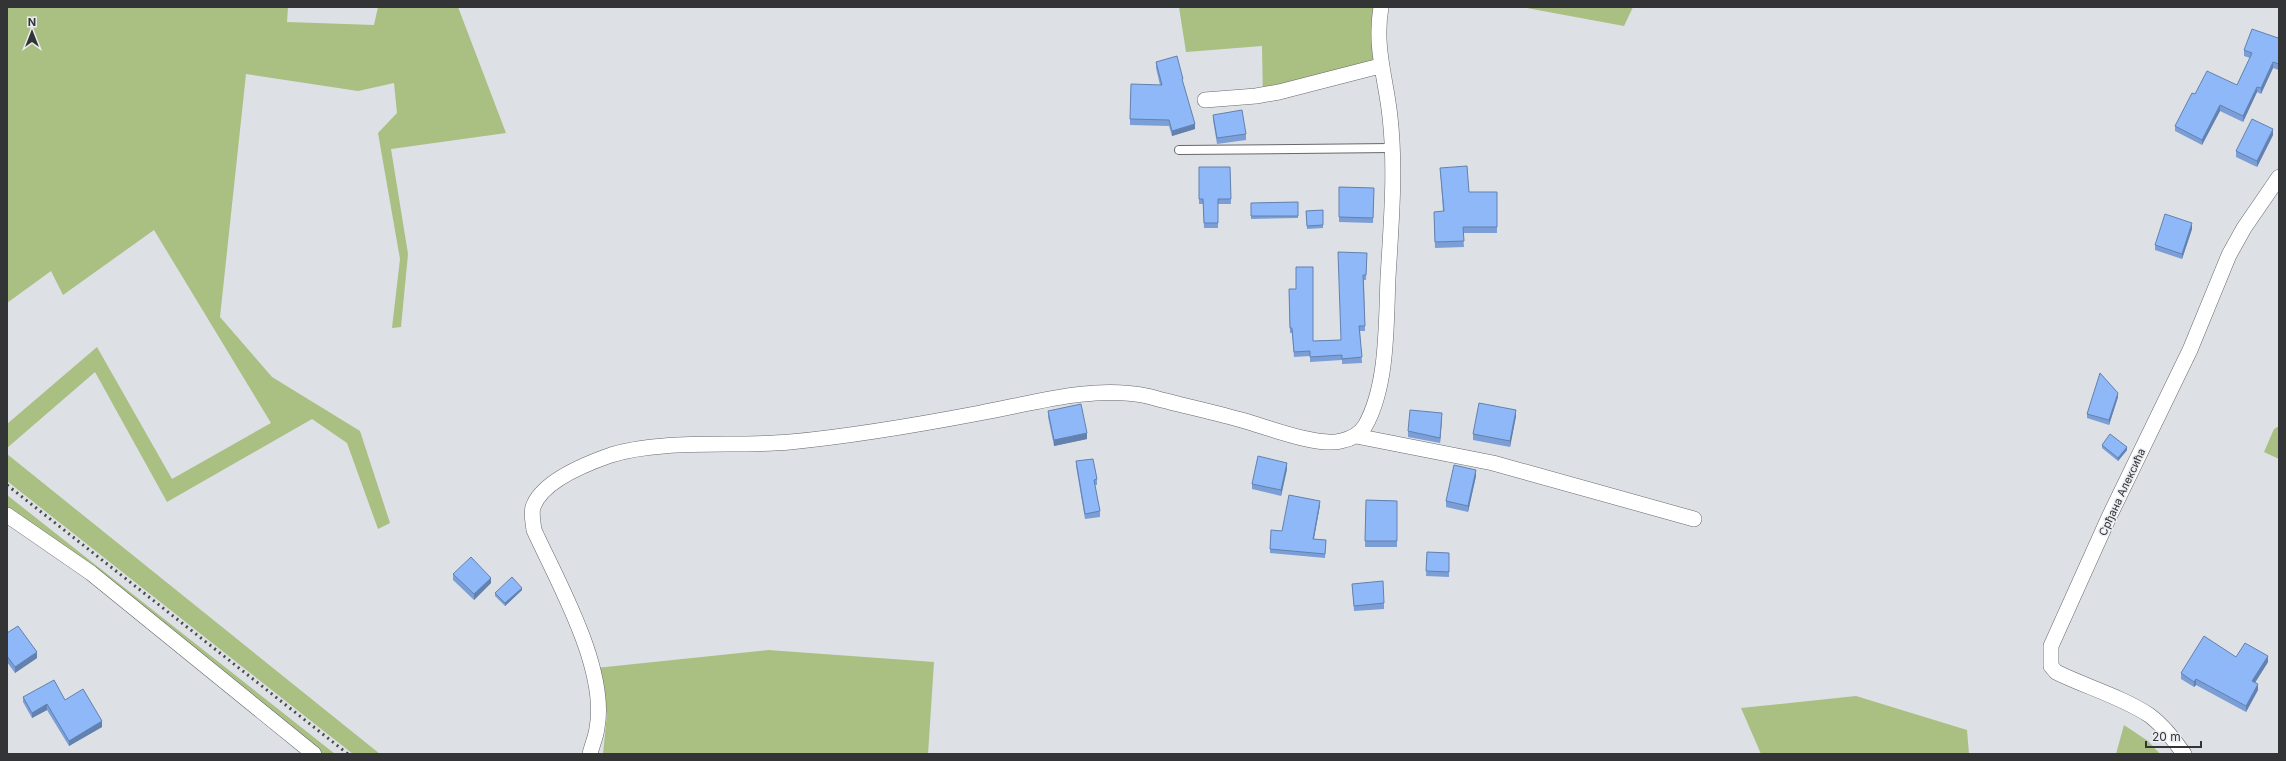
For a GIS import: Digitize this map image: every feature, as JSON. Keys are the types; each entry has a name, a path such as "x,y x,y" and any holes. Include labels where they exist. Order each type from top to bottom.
{"street":[{"path":"590,754 598,727 598,707 595,679 584,639 534,530 532,519 536,499 545,489 586,465 612,455 638,449 789,442 914,425 1078,394 1105,391 1126,392 1147,396 1307,438 1339,442 1356,436 1364,427 1370,414 1381,374 1390,256 1392,148 1390,118 1380,66 1378,22 1381,7"},
{"path":"1205,100 1268,94 1380,66"},
{"name":"Срђана Алексића","path":"2184,754 2169,733 2149,715 2103,691 2056,672 2051,666 2051,646 2109,517 2190,350 2229,255 2244,228 2279,177"},
{"path":"1356,436 1493,462 1694,519"},
{"path":"7,515 91,573 314,754"}],"lane":[{"path":"1179,150 1392,148"}],"green space":[{"path":"7,7 288,7 287,22 374,25 378,7 458,7 506,133 391,149 408,254 401,327 392,328 400,259 378,133 397,113 394,83 358,91 246,74 220,317 272,377 360,431 390,523 378,529 347,443 312,419 167,502 95,372 7,448 7,424 97,347 172,479 271,423 154,230 63,295 51,271 7,303"},
{"path":"1179,7 1388,7 1385,15 1384,68 1263,101 1262,46 1186,52"},
{"path":"1521,7 1633,7 1624,26"},
{"path":"2279,426 2279,459 2264,452 2274,429"},
{"path":"7,454 380,754 353,754 7,481"},
{"path":"7,495 335,754 321,754 67,554 7,512"},
{"path":"768,650 934,662 928,754 603,754 607,714 596,668"},
{"path":"1856,696 1967,730 1969,754 1761,754 1741,708"},
{"path":"2124,725 2148,741 2160,754 2116,754"}],"building":[{"path":"2252,29 2278,38 2279,35 2279,64 2273,62 2261,88 2257,87 2243,116 2220,105 2202,140 2175,126 2192,93 2195,94 2207,71 2237,85 2252,53 2244,50"},
{"path":"1177,56 1195,124 1172,131 1169,120 1130,119 1131,84 1162,85 1156,62"},
{"path":"1242,110 1246,134 1217,138 1213,115"},
{"path":"2252,119 2273,129 2257,161 2236,151"},
{"path":"1467,166 1469,192 1497,192 1497,227 1463,227 1464,241 1435,242 1434,212 1444,211 1440,168"},
{"path":"1199,167 1230,167 1231,199 1218,199 1218,223 1204,223 1203,199 1199,199"},
{"path":"1339,187 1374,188 1373,218 1339,217"},
{"path":"1298,202 1298,216 1251,216 1251,203"},
{"path":"1323,210 1323,225 1307,226 1306,211"},
{"path":"2165,214 2192,223 2182,254 2155,245"},
{"path":"1338,252 1367,253 1366,275 1363,275 1365,326 1359,326 1362,357 1342,359 1342,355 1310,357 1310,351 1294,352 1292,328 1290,328 1289,289 1296,289 1296,267 1313,267 1313,341 1341,340"},
{"path":"2100,373 2118,393 2109,420 2087,414"},
{"path":"1479,403 1516,410 1510,441 1473,434"},
{"path":"1081,404 1087,433 1054,440 1048,411"},
{"path":"1410,410 1442,413 1440,438 1408,431"},
{"path":"2110,434 2127,447 2118,458 2102,445"},
{"path":"1258,456 1287,463 1281,490 1252,484"},
{"path":"1093,459 1097,479 1094,480 1100,511 1085,514 1076,461"},
{"path":"1454,465 1476,470 1468,506 1446,501"},
{"path":"1289,495 1320,501 1313,539 1326,540 1325,554 1270,549 1271,530 1282,531"},
{"path":"1366,500 1397,501 1397,541 1365,541"},
{"path":"1427,552 1449,553 1449,572 1426,571"},
{"path":"471,557 491,578 474,594 453,574"},
{"path":"512,577 522,588 505,603 495,593"},
{"path":"1383,581 1384,603 1354,606 1352,584"},
{"path":"18,626 37,652 15,667 7,656 7,633"},
{"path":"2204,636 2236,657 2245,643 2268,656 2252,681 2258,684 2246,706 2196,679 2194,682 2181,673"},
{"path":"54,680 65,700 83,689 102,721 69,741 47,704 32,713 23,697"}],"railway":[{"path":"7,485 348,754"}]}
